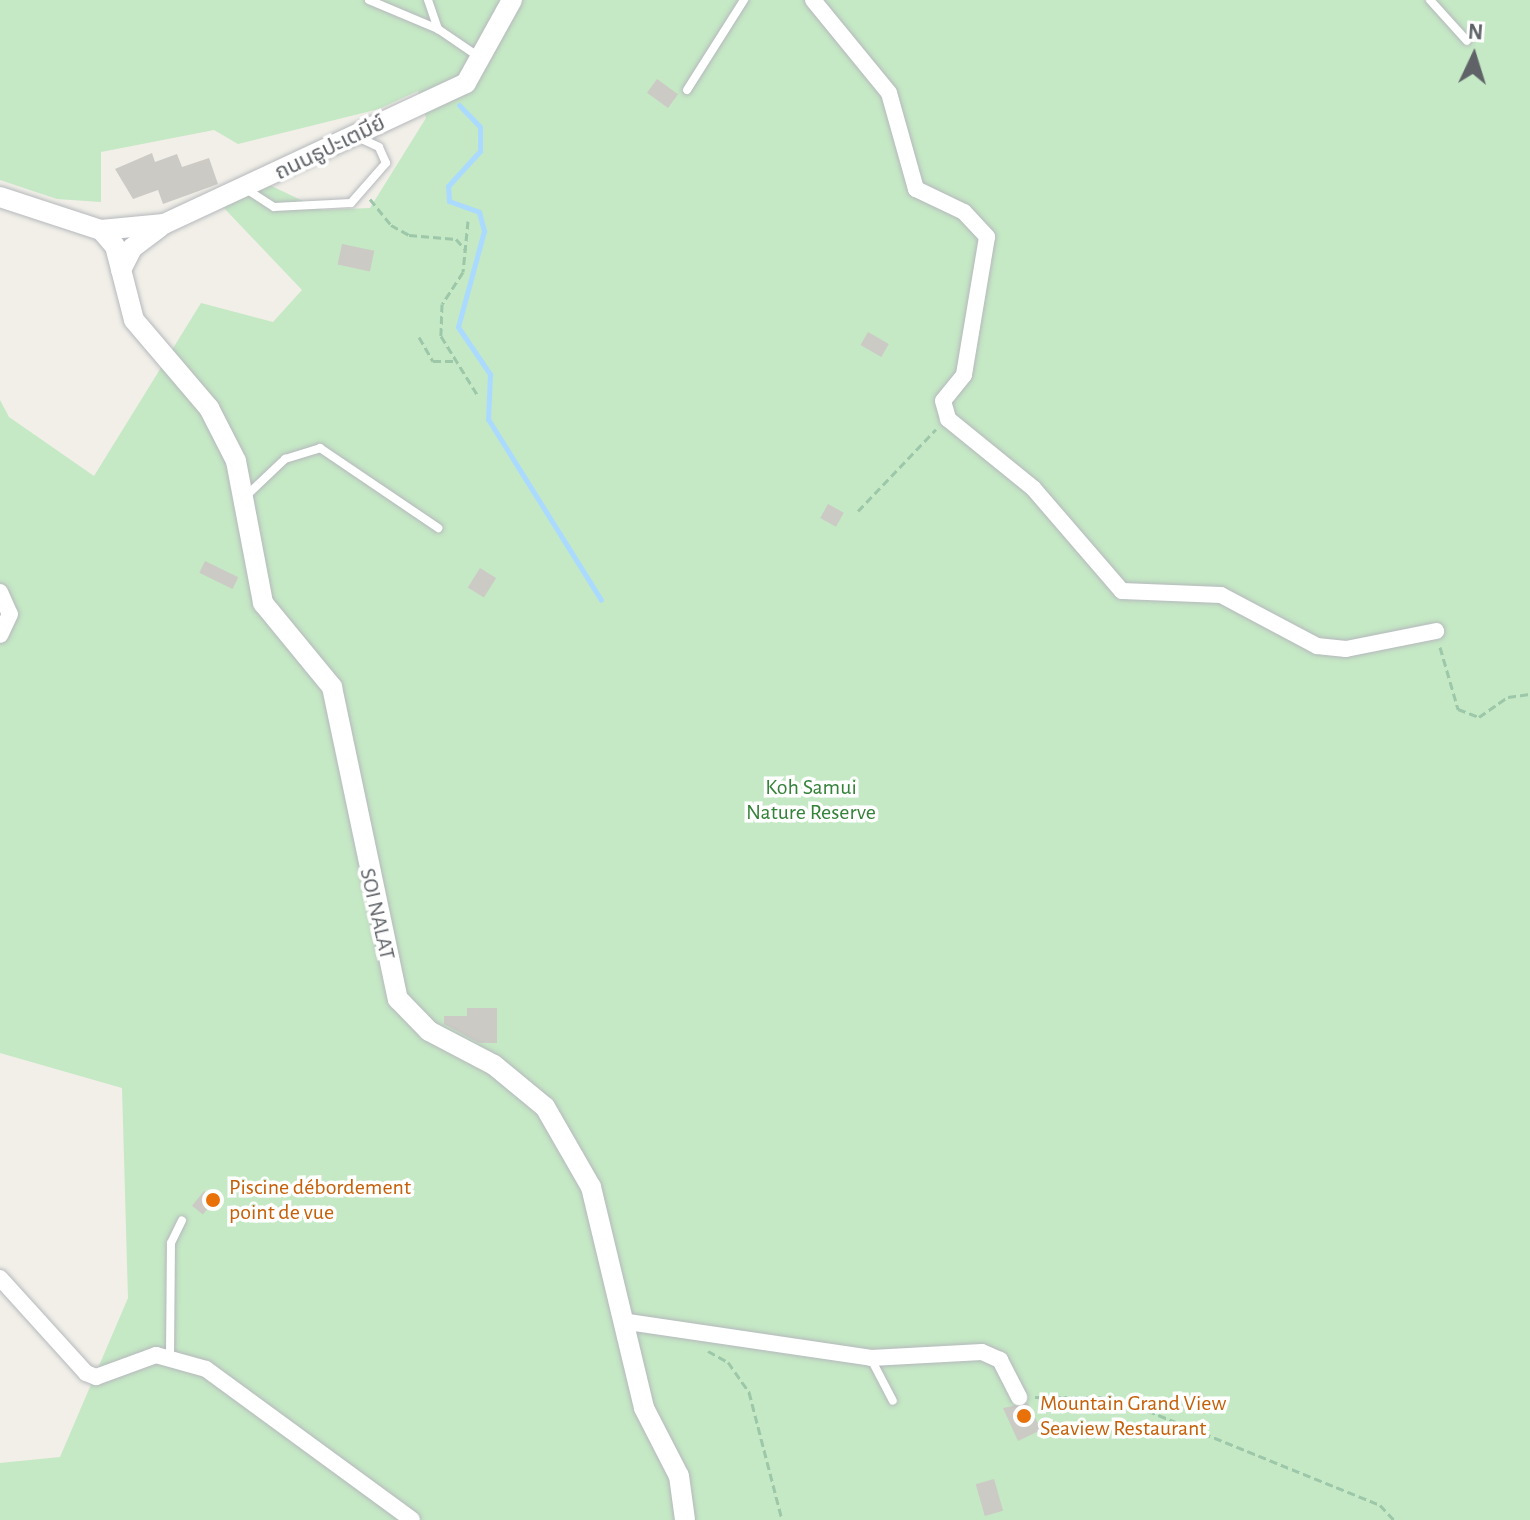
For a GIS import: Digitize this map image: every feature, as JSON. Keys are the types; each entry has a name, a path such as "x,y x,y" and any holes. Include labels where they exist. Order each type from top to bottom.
{"street":[{"name":"ถนนธูปะเตมีย์","path":"0,197 101,230 164,224 449,94 482,60 512,0"},
{"path":"813,0 889,93 916,189 964,212 987,237 964,375 943,401 948,419 1033,488 1122,591 1221,595 1317,646 1346,649 1436,631"},
{"path":"121,270 132,248 164,224"},
{"path":"101,230 121,270"},
{"name":"SOI NALAT","path":"121,270 134,320 209,408 236,461 263,603 332,687 398,999 429,1031 494,1065 545,1107 591,1187 628,1322 644,1408 679,1476 685,1520"},
{"path":"0,592 10,614 0,635"},
{"path":"0,1278 86,1373 96,1377 140,1357 170,1355 262,1404 412,1520"},
{"path":"628,1322 871,1358 982,1352 1000,1360 1019,1397"}],"lane":[{"path":"369,0 438,29 482,60"},
{"path":"428,0 438,29"},
{"path":"687,90 744,0"},
{"path":"1430,0 1467,41"},
{"path":"245,189 274,207 303,211 351,203 366,193 386,163 379,147 356,137"},
{"path":"242,499 285,459 320,448 438,528"},
{"path":"170,1355 171,1243 182,1220"},
{"path":"871,1358 893,1401"}],"path":[{"path":"366,193 391,225 409,235 456,239 466,250"},
{"path":"468,221 463,272 442,304 441,336 478,396"},
{"path":"419,337 433,361 456,361"},
{"path":"858,511 948,419"},
{"path":"1436,631 1458,709 1479,717 1508,697 1530,694"},
{"path":"697,1344 728,1362 749,1392 782,1520"},
{"path":"1019,1397 1114,1397 1380,1505 1394,1520"}],"green space":[{"name":"Koh Samui Nature Reserve","path":"0,0 1530,0 1530,1520 0,1520 0,1463 60,1457 128,1298 122,1088 0,1053 0,400 9,417 94,476 201,303 273,322 302,290 224,208 191,217 263,182 322,210 370,208 426,118 418,91 379,109 238,144 214,130 101,152 101,202 57,199 0,180"}],"building":[{"path":"657,79 678,94 668,108 647,93"},
{"path":"152,153 155,162 177,154 182,167 209,158 218,184 163,204 158,190 133,199 115,169"},
{"path":"342,244 374,251 370,271 338,265"},
{"path":"868,332 889,344 881,357 860,345"},
{"path":"828,504 844,513 836,527 820,518"},
{"path":"205,561 238,577 233,589 199,573"},
{"path":"480,568 496,578 484,598 468,588"},
{"path":"467,1008 497,1008 497,1043 479,1043 444,1024 444,1016 467,1016"},
{"path":"204,1191 215,1200 203,1215 192,1206"},
{"path":"1028,1403 1041,1430 1018,1441 1003,1408"},
{"path":"994,1479 1003,1511 985,1516 976,1484"}],"waterway":[{"path":"459,105 480,127 480,151 448,186 449,201 479,212 484,231 458,327 490,374 488,419 601,600"}],"place":[{"name":"Piscine débordement point de vue","path":"213,1200"},
{"name":"Mountain Grand View Seaview Restaurant","path":"1024,1416"}]}
